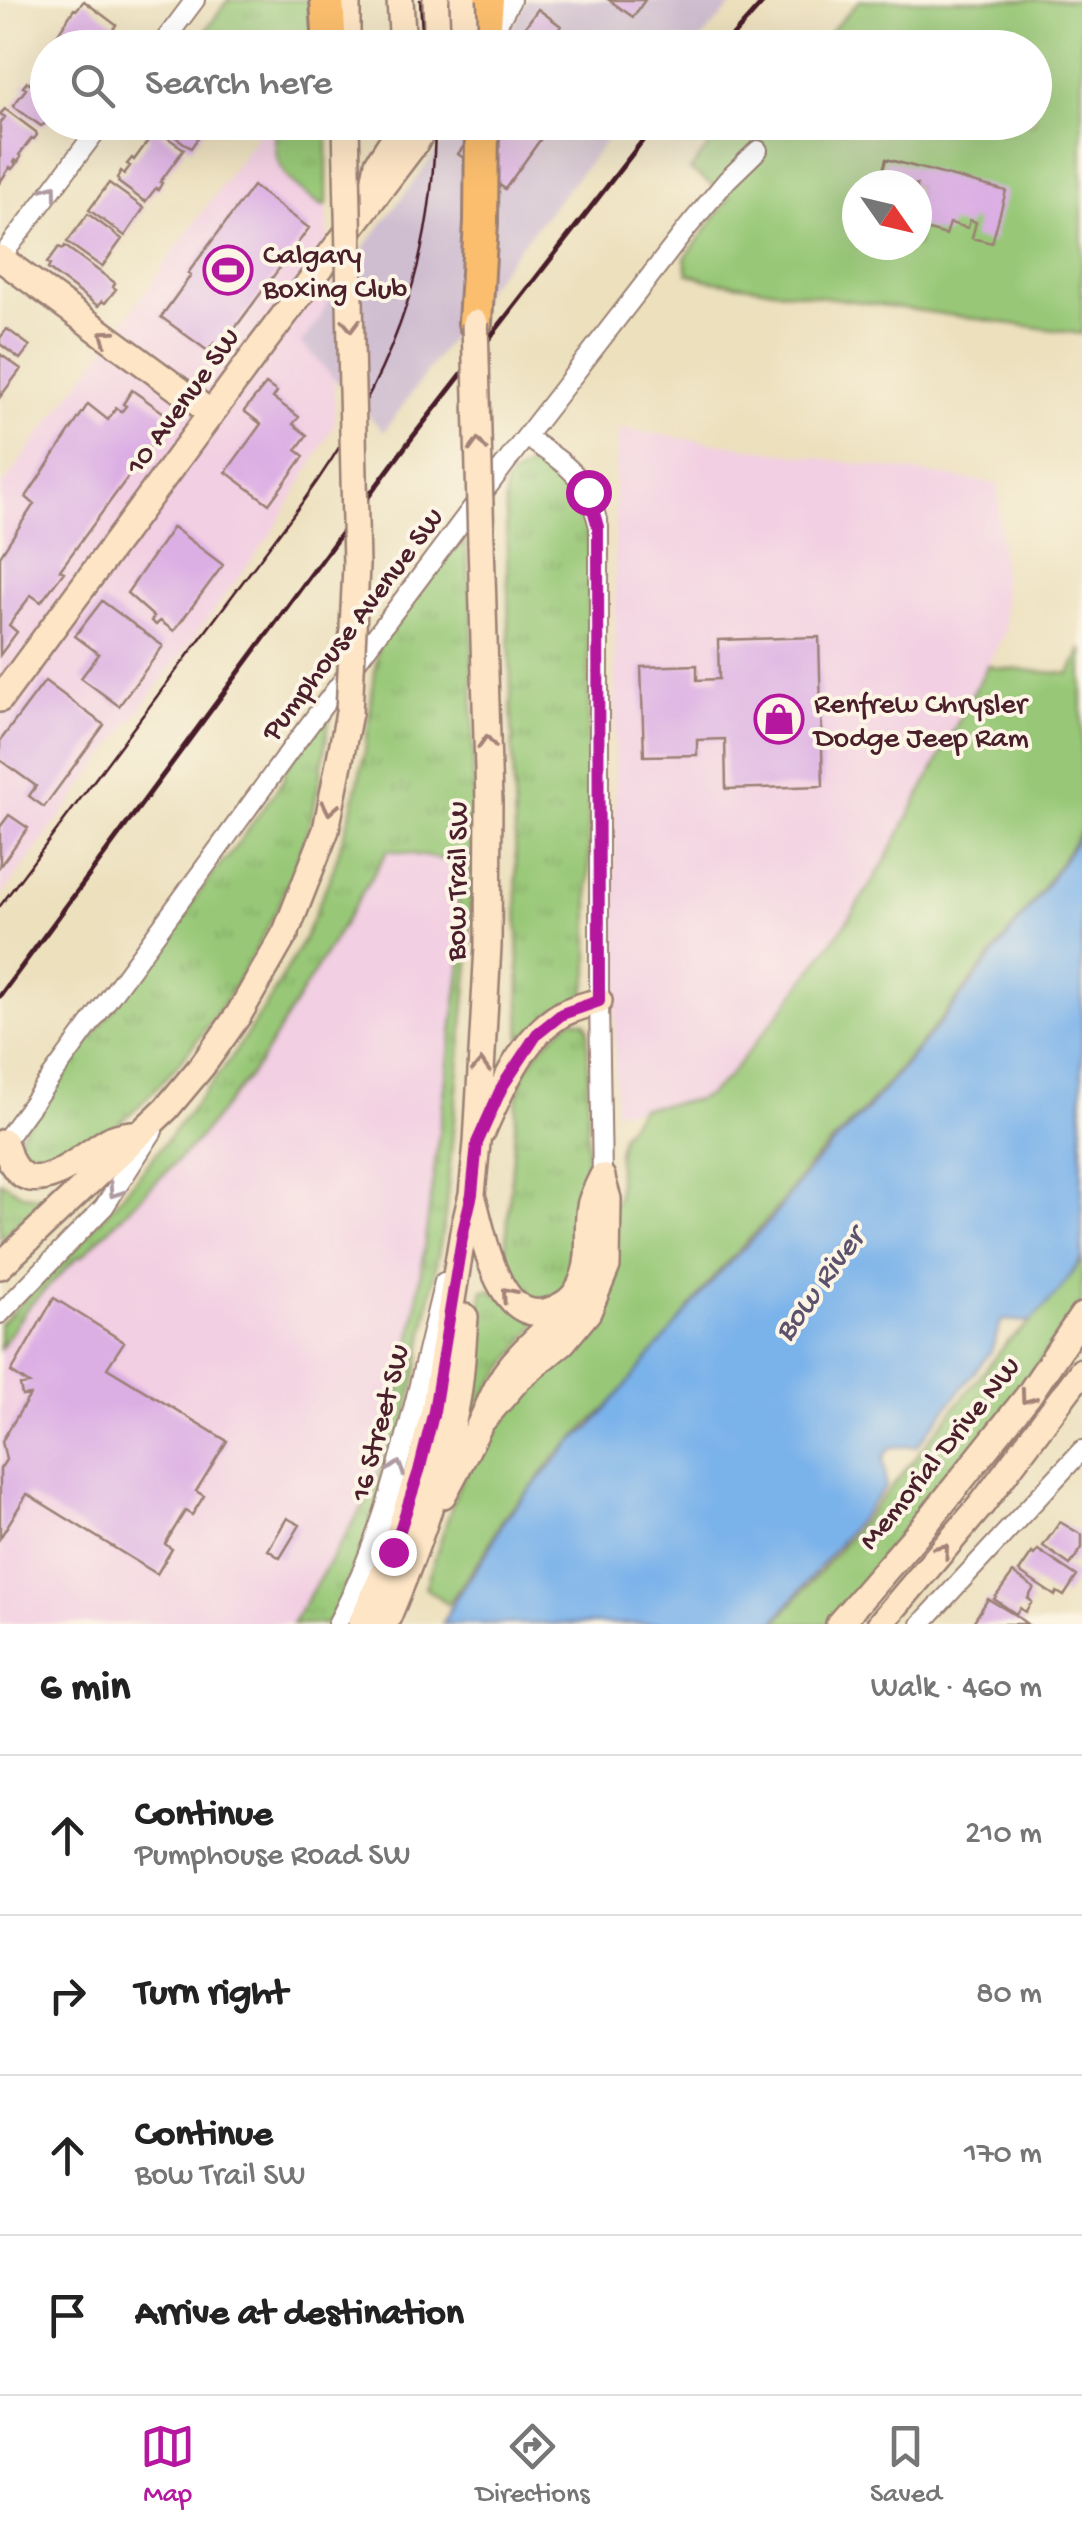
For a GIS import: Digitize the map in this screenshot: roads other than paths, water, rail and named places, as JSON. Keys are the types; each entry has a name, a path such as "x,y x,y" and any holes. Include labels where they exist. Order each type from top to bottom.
{"highway":[{"path":"328,0 329,30"},
{"path":"475,322 482,140"}],"main road":[{"path":"347,0 347,30"},
{"path":"400,0 402,30"},
{"path":"436,2 446,16 478,19"},
{"path":"436,2 437,30"},
{"path":"0,1266 142,1132 202,1066 239,1014 286,932 326,830 349,713 356,566 346,140"},
{"name":"10 Avenue SW","path":"0,699 370,203 407,140"},
{"name":"Bow Trail SW","path":"361,1624 393,1552 434,1411 472,1194 477,1143 489,801 469,140"},
{"path":"0,259 211,412"},
{"path":"477,1143 502,1087 537,1034 562,1014 599,1001"},
{"path":"2,1144 12,1164 33,1179 62,1171 113,1138 142,1132"},
{"path":"424,1518 444,1493 507,1370 576,1295 586,1271 590,1204 602,1177"},
{"path":"482,1421 518,1379 563,1342 588,1312 607,1266 608,1198 602,1177"},
{"path":"472,1194 497,1280 510,1300 524,1310 545,1312 566,1304 576,1295"},
{"path":"385,1624 403,1582 452,1428 459,1392 468,1282 463,1232"},
{"name":"Memorial Drive NW","path":"838,1624 930,1520 1004,1427 1082,1316"},
{"path":"880,1624 982,1504 1082,1371"}],"street":[{"path":"172,30 195,0"},
{"path":"478,19 511,0"},
{"path":"0,259 89,140"},
{"name":"Pumphouse Avenue SW","path":"2,1144 526,437 688,228 727,180 758,150"},
{"path":"526,437 580,478 598,527 602,1177"},
{"path":"0,1314 104,1206 166,1108"},
{"name":"16 Street SW","path":"337,1624 400,1461 450,1258 463,1232"},
{"path":"921,1624 1082,1450"}],"water":[{"name":"Bow River","path":"1082,832 1082,1258 1061,1289 1030,1322 1002,1320 991,1351 917,1446 891,1447 883,1457 886,1487 772,1624 442,1624 504,1520 571,1443 591,1427 717,1276 772,1219 810,1168 868,1109 943,1020 1035,902"}],"tram line":[{"path":"420,0 422,30"},
{"path":"0,906 301,504 358,415 381,370 415,277 426,228 434,140"}],"railway":[{"path":"738,30 765,0"},
{"path":"0,996 408,443 643,140"}],"place":[{"name":"Calgary Boxing Club","path":"228,270"},
{"name":"Renfrew Chrysler Dodge Jeep Ram","path":"779,719"}]}
